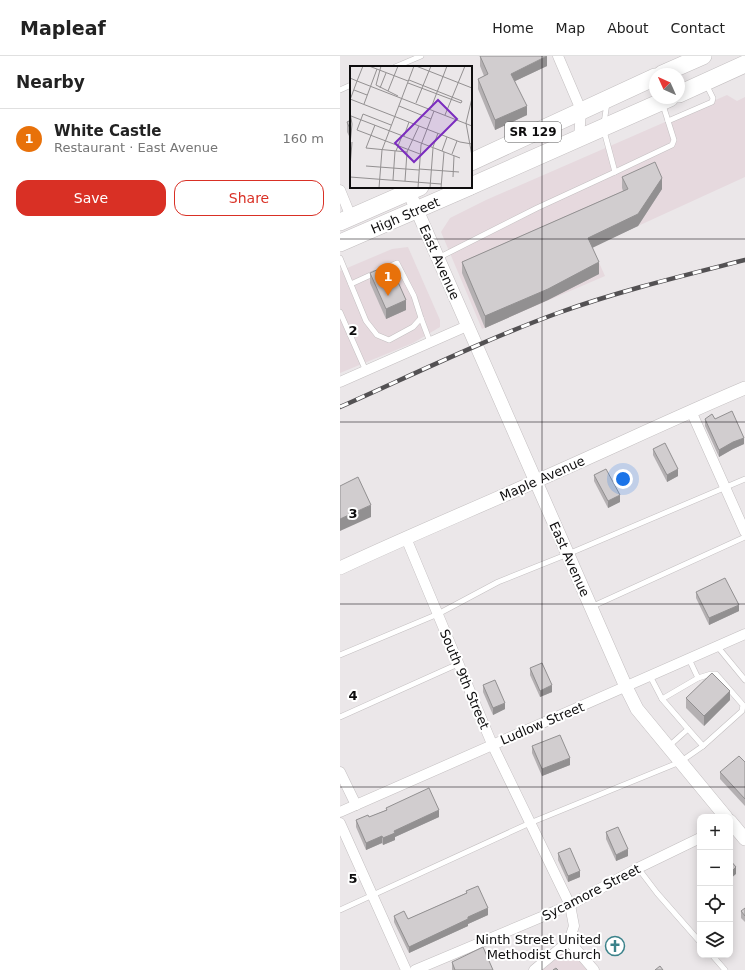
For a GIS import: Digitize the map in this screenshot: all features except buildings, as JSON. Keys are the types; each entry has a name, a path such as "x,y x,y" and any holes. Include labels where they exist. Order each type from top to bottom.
{"highway":[{"path":"676,68 703,56"},
{"path":"685,91 745,64"},
{"name":"SR 129","path":"472,162 649,80"},
{"name":"High Street","path":"472,186 657,104"},
{"name":"High Street","path":"340,244 468,188"},
{"name":"High Street","path":"346,219 415,190"}],"street":[{"path":"558,56 581,110 579,139"},
{"path":"340,190 346,219"},
{"name":"East Avenue","path":"415,190 417,210 626,687 637,709 723,814"},
{"path":"340,382 467,326"},
{"name":"Maple Avenue","path":"340,568 745,388"},
{"path":"691,411 745,532"},
{"name":"South 9th Street","path":"406,538 492,744 570,905 574,926 569,941"},
{"name":"Ludlow Street","path":"340,812 745,634"},
{"path":"340,772 356,805"},
{"path":"340,823 406,970"},
{"name":"East Avenue","path":"733,826 745,839"},
{"name":"Sycamore Street","path":"415,970 570,905 638,868 697,839"},
{"path":"534,970 569,941 591,969"}],"lane":[{"path":"397,66 421,56"},
{"path":"668,121 712,102 713,98 705,82"},
{"path":"340,90 350,85"},
{"path":"608,98 603,128 615,172"},
{"path":"438,258 537,208 672,145 674,140 668,121 666,104"},
{"path":"340,258 366,320 377,335 389,340 414,327 421,318"},
{"path":"351,284 397,263 414,296 430,342"},
{"path":"340,312 366,371"},
{"path":"340,655 438,614 498,582 745,479"},
{"path":"591,607 745,537"},
{"path":"717,646 745,680"},
{"path":"688,659 698,678"},
{"path":"340,717 458,664"},
{"path":"340,910 530,823 680,762 704,746 742,711 743,705 716,674 698,678 662,699"},
{"path":"650,676 662,699 704,746"},
{"path":"668,747 688,729"},
{"path":"638,868 657,893 697,939"},
{"path":"715,958 725,970"}],"shaded area":[{"path":"727,95 737,101 745,97 745,177 592,247 605,276 482,329 441,232 450,218 486,200"},
{"path":"408,247 440,320 440,327 413,343 340,373 340,271 392,249"},
{"path":"569,941 594,970 534,970"}],"railway":[{"path":"340,407 475,346 530,323 627,291 745,260"}],"place":[{"name":"White Castle","path":"388,296"},
{"name":"Ninth Street United Methodist Church","path":"615,946"}]}
